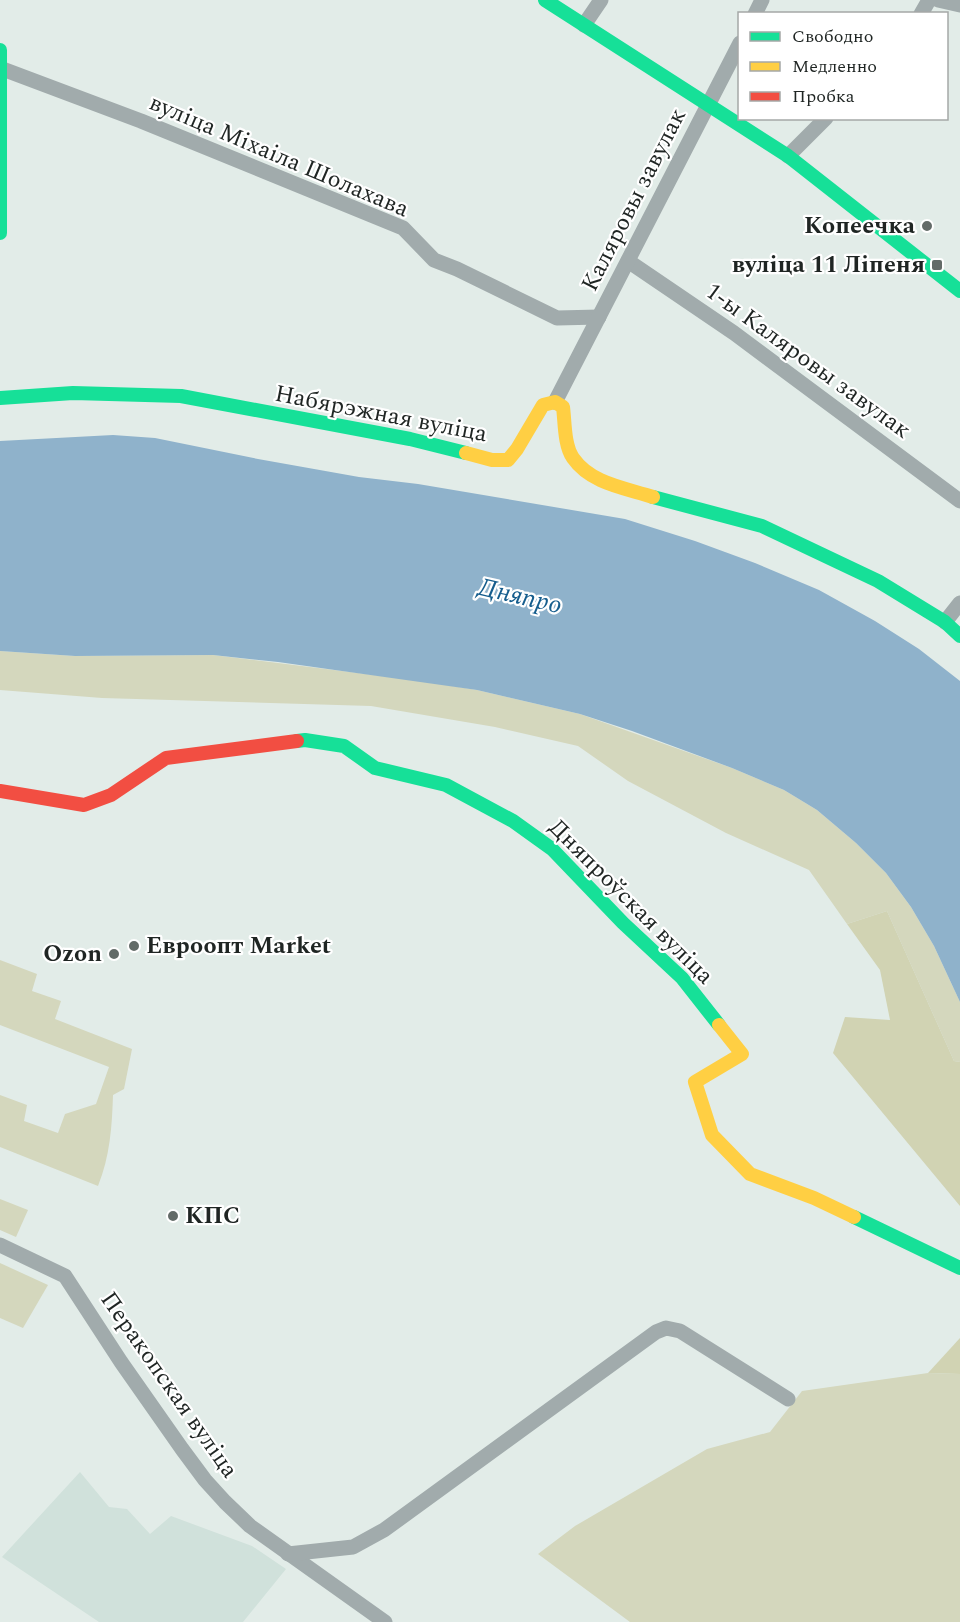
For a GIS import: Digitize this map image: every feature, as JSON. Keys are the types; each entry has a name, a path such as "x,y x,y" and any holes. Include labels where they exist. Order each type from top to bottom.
{"street":[{"path":"544,0 788,156 960,291"},
{"path":"584,25 601,0"},
{"path":"938,0 960,5"},
{"name":"Каляровы завулак","path":"555,402 738,48"},
{"path":"0,50 0,233"},
{"name":"вуліца Міхаіла Шолахава","path":"1,68 141,121 403,228 434,260 557,318 599,317"},
{"path":"788,156 824,120"},
{"name":"1-ы Каляровы завулак","path":"628,261 734,333 960,501"},
{"name":"Набярэжная вуліца","path":"0,398 73,393 181,396 410,439 492,460 508,460 514,454 543,405 555,402"},
{"path":"555,402 563,407 568,444 573,458 595,479 762,526 878,580 945,622 960,636"},
{"path":"945,622 960,603"},
{"name":"Дняпроўская вуліца","path":"0,792 84,805 111,795 166,758 305,740 344,746 375,768 446,785 513,821 552,849 623,923 682,978 735,1045 742,1054 695,1082 712,1135 750,1174 814,1198 960,1268"},
{"name":"Перакопская вуліца","path":"0,1245 65,1276 121,1362 205,1480 250,1526 385,1622"},
{"path":"288,1554 353,1547 384,1530 656,1332 666,1328 680,1331 788,1399"}],"shaded area":[{"path":"80,1472 109,1507 127,1509 150,1534 171,1516 252,1546 286,1569 243,1622 99,1622 2,1557"}],"green space":[{"path":"0,651 75,656 213,655 477,690 580,714 732,768 784,790 817,810 856,843 886,873 911,907 934,946 960,1002 960,1062 954,1061 887,911 847,924 809,870 726,833 628,781 578,746 495,727 371,706 102,698 0,690"},
{"path":"887,911 954,1061 960,1062 960,1206 833,1053 845,1017 890,1020 880,970 847,924"},
{"path":"0,960 37,974 32,991 61,1001 55,1019 132,1049 124,1089 113,1095 110,1141 98,1186 0,1147 0,1095 27,1105 24,1121 58,1133 65,1114 96,1104 109,1067 0,1025"},
{"path":"0,1199 28,1210 16,1237 0,1230"},
{"path":"0,1263 48,1285 23,1328 0,1318"},
{"path":"960,1338 960,1374 928,1373"},
{"path":"928,1373 960,1374 960,1622 630,1622 538,1554 575,1526 707,1449 770,1432 802,1391"}],"water":[{"name":"Дняпро","path":"113,435 155,438 359,477 418,484 625,519 695,541 819,590 919,649 960,681 960,1002 934,946 911,907 886,873 856,843 817,810 784,790 632,731 580,714 477,690 278,662 213,655 75,656 0,651 0,441"}],"traffic: fast":[{"path":"545,0 788,156 960,291"},
{"path":"0,50 0,233"},
{"path":"0,398 73,393 181,396 410,439 466,453"},
{"path":"653,497 762,526 878,581 945,622 960,636"},
{"path":"297,741 305,740 344,746 375,768 446,785 513,821 552,849 623,923 682,978 719,1025"},
{"path":"854,1217 960,1268"}],"traffic: slow":[{"path":"466,453 492,460 508,460 543,405 555,402 563,407 568,447 580,467 610,484 653,497"},
{"path":"719,1025 742,1054 695,1082 712,1135 750,1174 814,1198 854,1217"}],"traffic: jam":[{"path":"0,791 84,805 111,795 166,758 297,741"}],"place":[{"name":"Копеечка","path":"927,226"},
{"name":"вуліца 11 Ліпеня","path":"937,265"},
{"name":"Евроопт Market","path":"134,946"},
{"name":"Ozon","path":"114,954"},
{"name":"КПС","path":"173,1216"}]}
